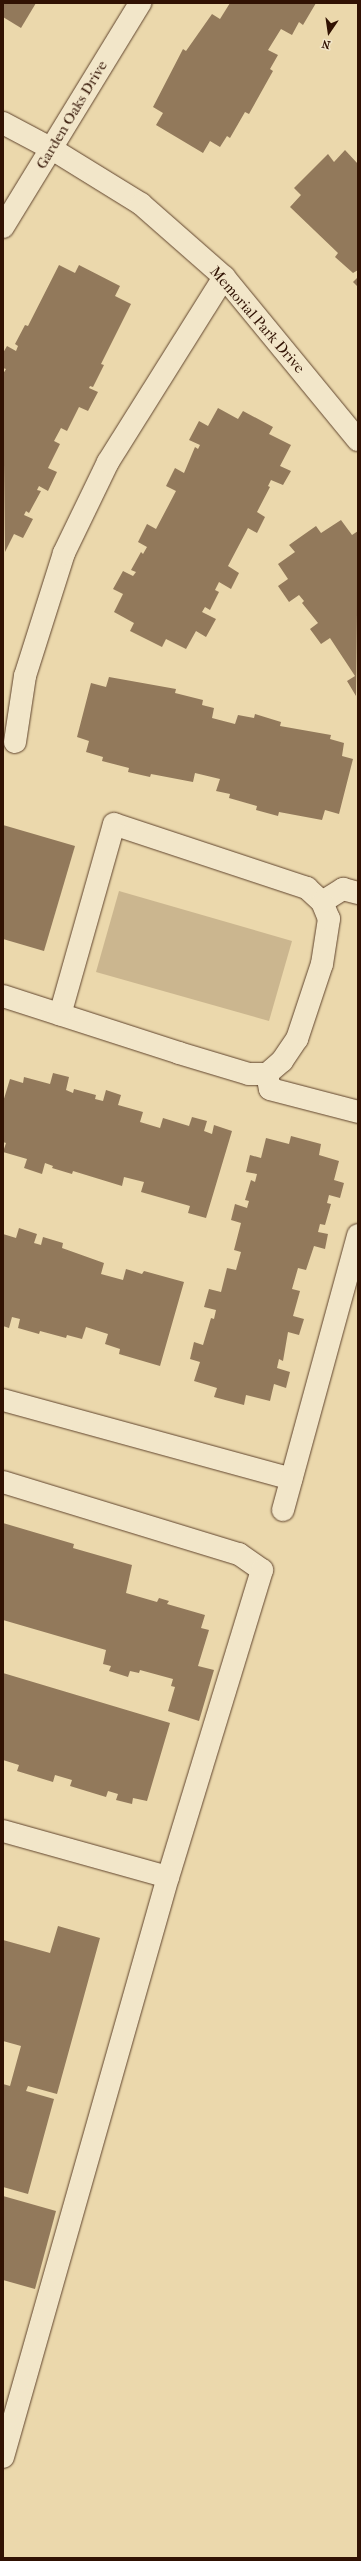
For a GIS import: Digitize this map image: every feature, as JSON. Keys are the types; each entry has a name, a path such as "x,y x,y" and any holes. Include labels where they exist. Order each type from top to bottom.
{"street":[{"name":"Garden Oaks Drive","path":"3,227 140,3"},
{"name":"Memorial Park Drive","path":"3,123 52,149 142,204 224,277 358,440"},
{"path":"15,742 25,676 64,553 108,462 224,277"},
{"path":"3,996 60,1015 249,1074 267,1074 282,1060 297,1039 322,964 329,919 322,902 307,888 114,824 60,1015"},
{"path":"322,902 343,889 358,893"},
{"path":"267,1074 270,1089 358,1112"},
{"path":"283,1510 358,1235"},
{"path":"3,1400 291,1479"},
{"path":"3,1482 240,1554 262,1570 168,1877 3,2458"},
{"path":"3,1831 168,1877"}],"shaded area":[{"path":"119,891 292,941 269,1021 96,972"}],"building":[{"path":"3,3 36,3 21,28 3,17"},
{"path":"230,3 316,3 303,25 299,22 292,35 281,29 268,50 278,55 270,69 273,71 249,114 245,112 230,138 227,136 220,147 210,141 203,153 156,125 163,113 153,107 183,49 186,51 212,14 220,19"},
{"path":"345,150 358,164 358,270 353,273 335,257 338,253 290,207 301,195 294,188 328,154 334,162"},
{"path":"59,265 75,273 79,265 120,286 115,296 131,304 101,364 104,365 93,387 90,386 89,388 98,392 88,411 79,407 67,431 61,428 54,441 60,444 48,468 57,472 48,491 39,486 37,490 41,491 29,513 26,511 24,515 33,519 23,538 14,534 5,552 3,374 6,369 3,368 3,353 7,346 16,351 18,346 15,344 25,325 28,326"},
{"path":"358,277 358,287 353,282"},
{"path":"218,408 238,419 243,411 273,427 269,434 291,445 280,466 291,471 283,485 271,480 268,486 270,487 257,512 265,517 257,533 248,528 228,566 239,573 231,589 219,582 215,590 219,592 210,610 205,607 202,612 216,619 206,637 196,631 186,649 166,639 162,647 130,631 134,623 114,612 123,594 113,589 123,571 133,576 136,572 131,570 141,552 143,554 147,547 138,542 147,524 156,529 176,491 166,486 175,468 184,473 195,447 198,449 200,445 189,440 199,421 208,426"},
{"path":"341,520 352,535 358,531 356,696 347,681 355,676 330,638 321,644 310,629 318,623 302,603 304,601 299,595 289,602 278,586 288,579 278,564 295,552 289,545 316,526 321,533"},
{"path":"109,677 176,689 175,693 203,700 202,705 214,708 212,718 235,724 238,715 254,718 255,714 281,722 280,726 331,735 330,739 344,743 342,756 353,759 339,814 325,810 322,820 279,812 278,816 256,810 257,806 229,798 230,794 216,791 220,779 195,773 193,782 151,774 150,777 128,772 129,768 102,761 103,757 86,752 89,741 77,737 91,683 106,687"},
{"path":"3,825 75,846 44,951 3,939"},
{"path":"53,1073 69,1077 66,1090 73,1093 74,1089 96,1095 95,1099 103,1101 106,1090 121,1095 118,1105 143,1112 140,1122 160,1128 163,1118 189,1126 192,1117 207,1121 204,1131 212,1134 214,1125 232,1131 206,1218 188,1213 190,1206 141,1192 144,1182 124,1177 122,1186 73,1171 72,1174 52,1168 53,1166 45,1163 42,1174 24,1168 27,1159 3,1152 6,1143 3,1142 3,1102 10,1079 23,1083 24,1077 50,1084"},
{"path":"291,1136 321,1144 319,1155 339,1161 334,1180 344,1183 340,1198 329,1195 327,1203 331,1204 325,1225 320,1224 318,1232 328,1234 325,1249 314,1246 306,1270 298,1268 292,1289 300,1291 293,1316 304,1319 299,1335 288,1332 283,1361 279,1359 277,1368 290,1372 286,1388 274,1384 270,1401 246,1395 244,1405 214,1397 217,1388 194,1381 200,1362 190,1359 194,1342 203,1345 211,1318 214,1319 216,1310 204,1307 209,1289 221,1292 227,1268 236,1270 241,1252 234,1250 241,1223 231,1220 235,1204 247,1208 249,1201 245,1200 251,1180 255,1182 257,1174 246,1172 250,1155 261,1158 266,1138 289,1144"},
{"path":"19,1228 37,1234 34,1243 41,1245 43,1237 63,1243 62,1248 104,1263 101,1274 123,1280 126,1269 142,1274 144,1271 184,1282 160,1366 119,1354 120,1349 105,1344 108,1334 86,1327 82,1339 67,1335 66,1338 40,1331 39,1334 18,1328 20,1319 12,1317 9,1328 3,1326 3,1234 16,1238"},
{"path":"3,1523 74,1544 73,1548 132,1565 126,1593 157,1602 159,1598 169,1601 167,1604 205,1615 201,1628 209,1630 198,1666 214,1670 199,1721 168,1711 175,1687 171,1686 173,1679 140,1670 139,1673 130,1671 128,1677 109,1671 111,1666 103,1664 106,1650 3,1620"},
{"path":"3,1673 170,1723 147,1801 133,1798 132,1804 116,1800 118,1794 108,1791 106,1797 70,1786 72,1780 55,1775 53,1782 17,1771 19,1765 3,1760"},
{"path":"58,1926 100,1938 57,2094 28,2086 26,2091 54,2099 28,2194 3,2187 3,2084 10,2086 21,2046 3,2041 3,1940 50,1953"},
{"path":"3,2196 56,2211 35,2289 3,2280"}]}
